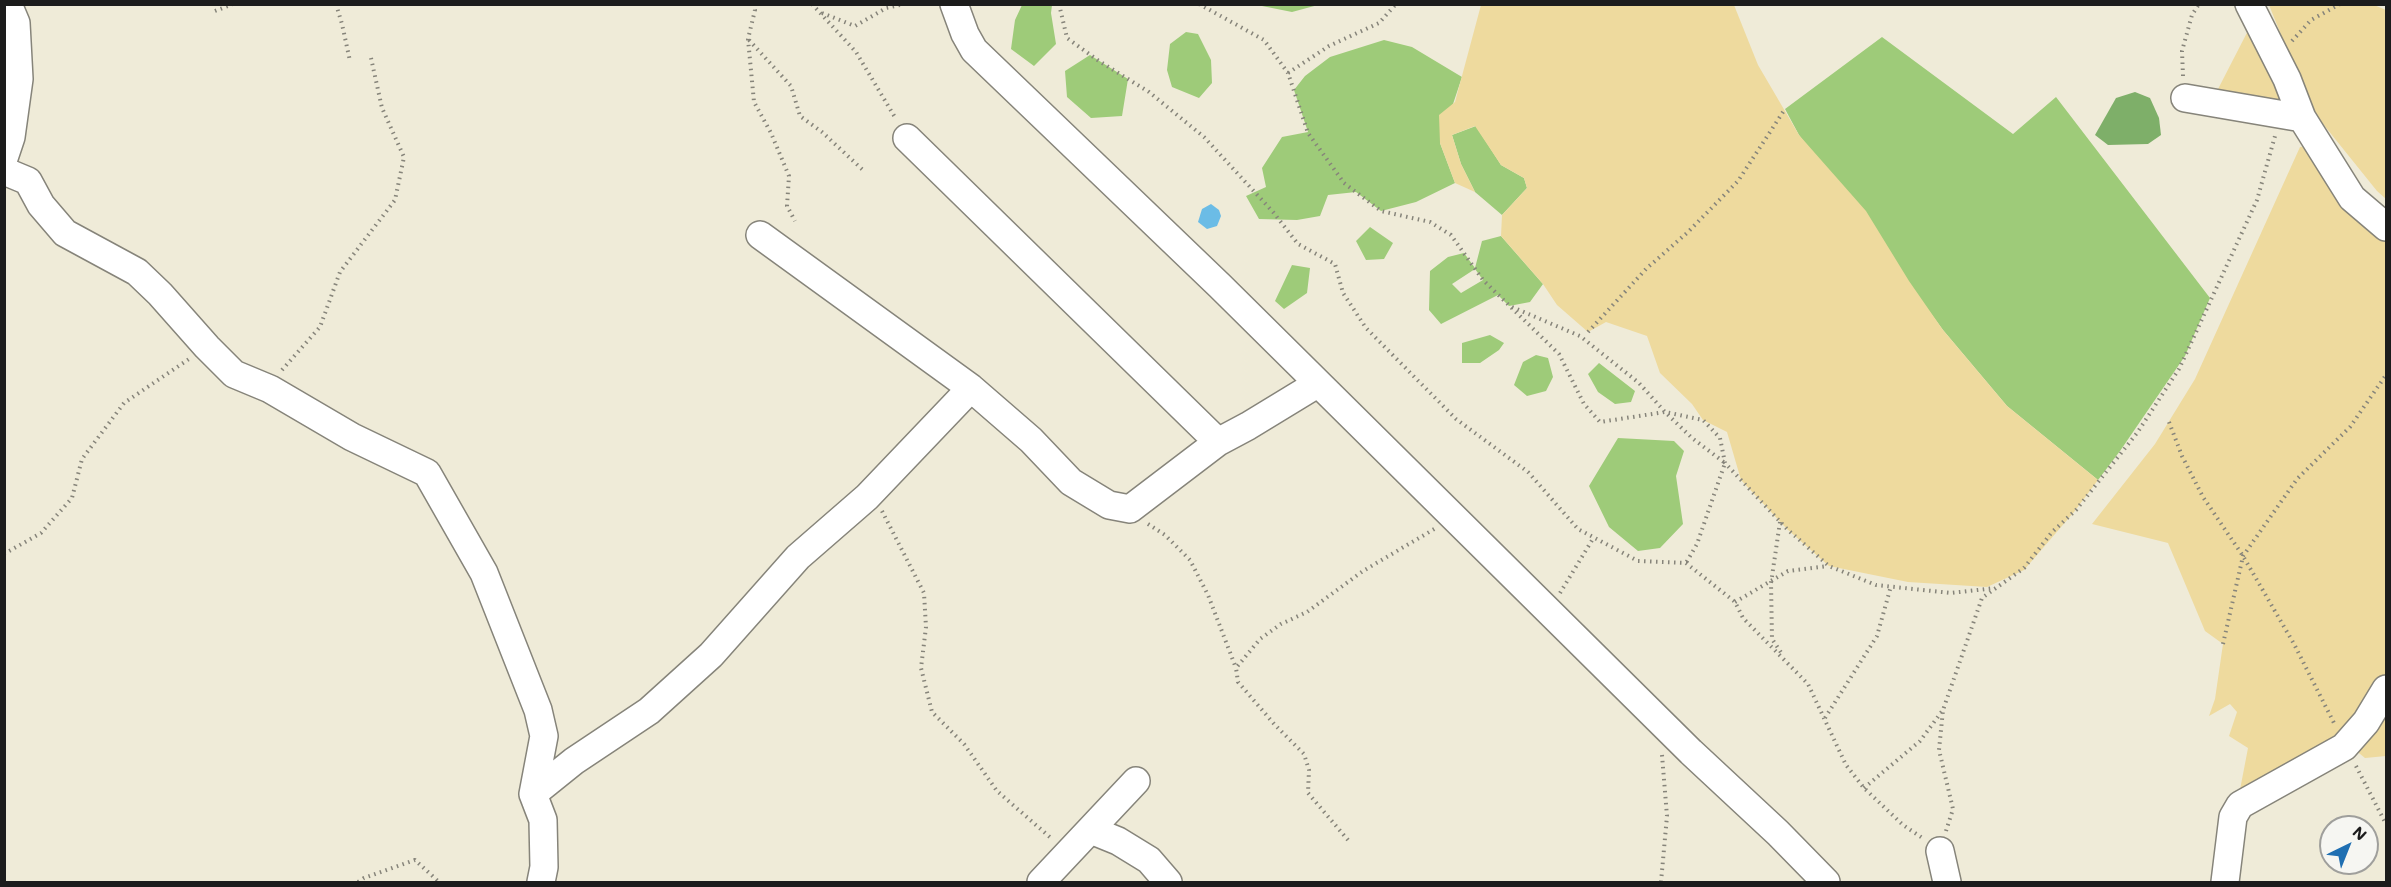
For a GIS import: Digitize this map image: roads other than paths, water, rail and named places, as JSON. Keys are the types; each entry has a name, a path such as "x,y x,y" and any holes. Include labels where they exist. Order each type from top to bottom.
{"street":[{"path":"4,158 11,136 19,79 16,23 8,4"},
{"path":"954,4 965,34 974,50 1220,286 1656,718 1778,833 1826,882"},
{"path":"2249,4 2275,55 2292,117 2352,198 2386,227"},
{"path":"2184,98 2292,117"},
{"path":"907,138 1218,442"},
{"path":"4,171 28,181 41,205 65,233 137,272 234,374 270,389 352,437 428,473 484,573 538,710 544,736 533,794 543,820 544,867 541,882"},
{"path":"760,235 971,388 1031,441 1071,482 1108,505 1130,510 1218,442 1317,384"},
{"path":"533,794 590,749 649,711 711,655 798,557 873,492 971,388"},
{"path":"2225,882 2233,817 2240,805 2344,747 2366,722 2386,689"},
{"path":"1041,882 1136,782"},
{"path":"1091,830 1118,841 1149,860 1168,882"},
{"path":"1940,851 1947,882"}],"water":[{"path":"1211,204 1219,210 1221,216 1217,226 1207,229 1198,222 1202,209"}]}
